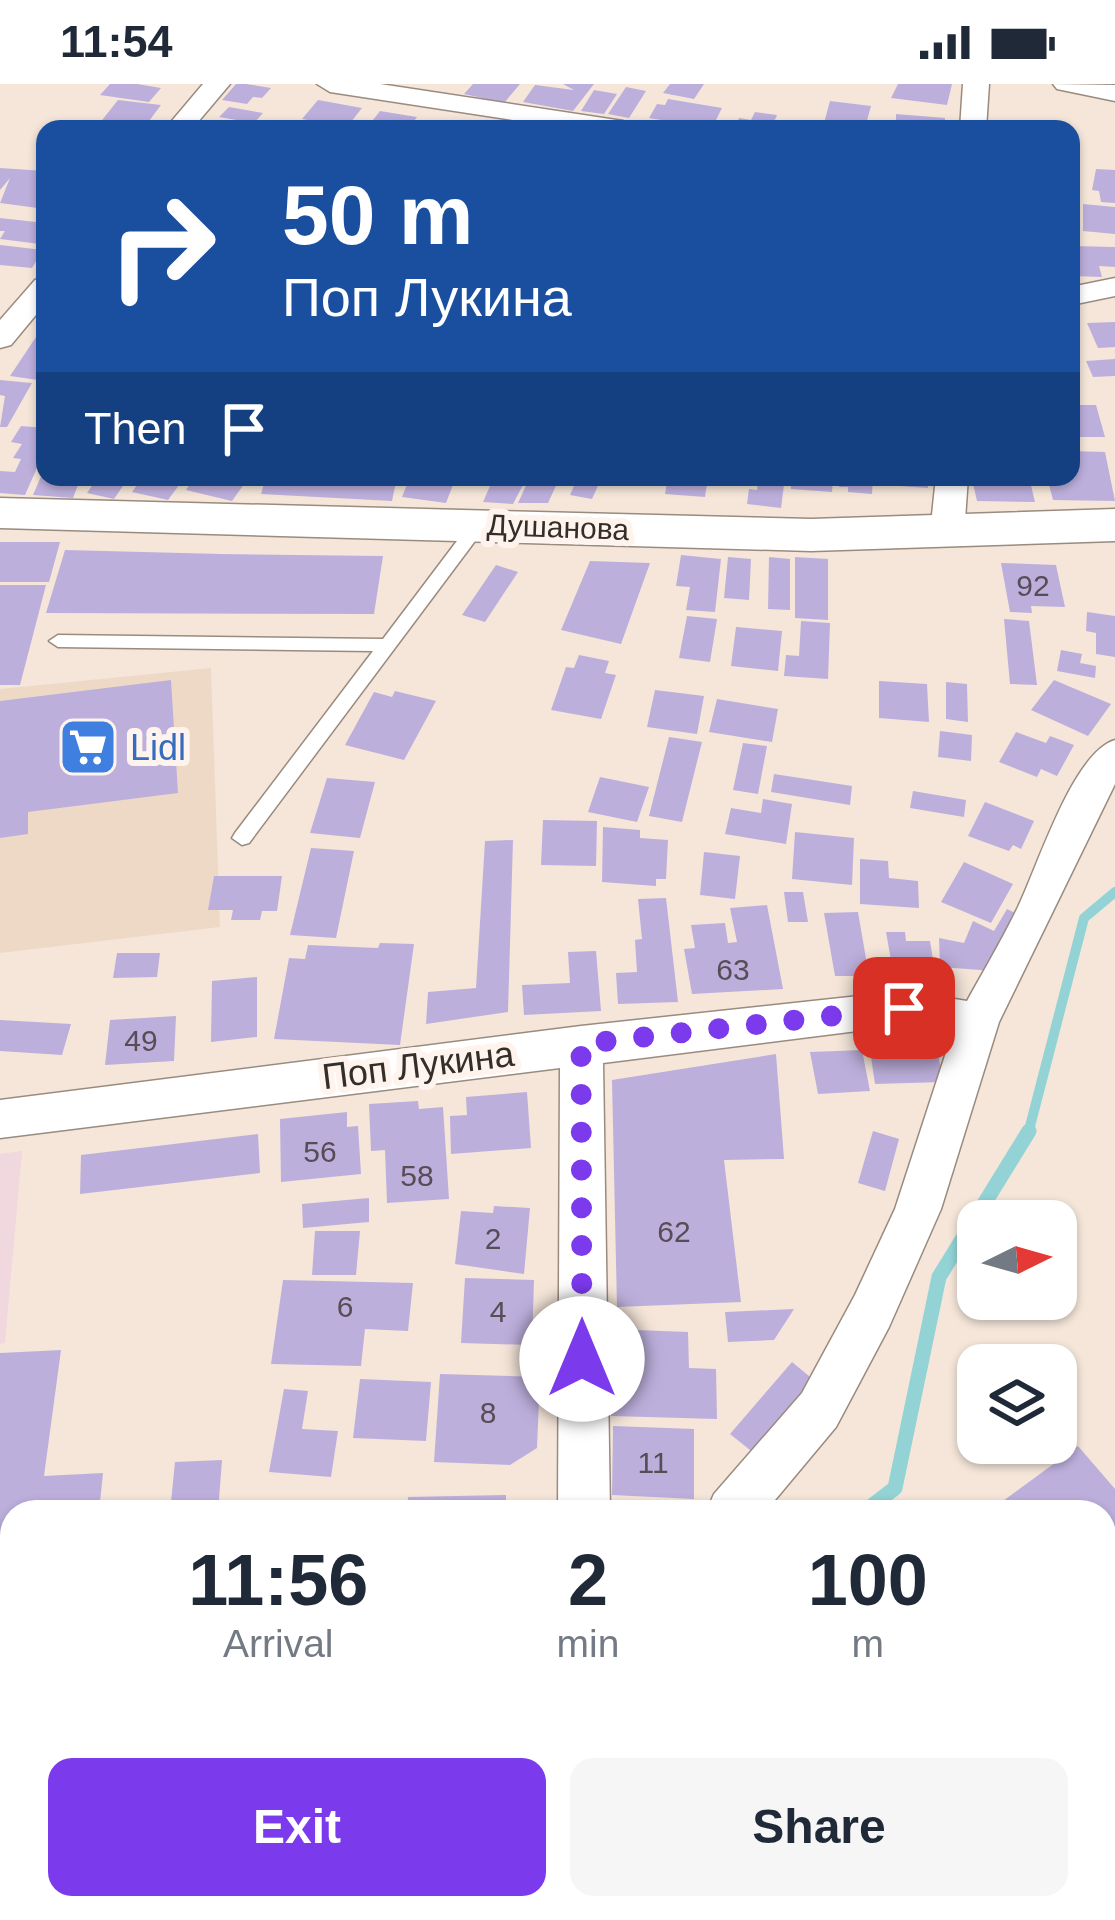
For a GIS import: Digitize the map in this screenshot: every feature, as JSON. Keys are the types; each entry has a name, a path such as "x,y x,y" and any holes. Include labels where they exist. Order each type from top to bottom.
{"street":[{"path":"186,120 217,84"},
{"path":"330,84 564,120"},
{"path":"974,120 976,84"},
{"path":"1066,84 1115,93"},
{"path":"1080,294 1115,286"},
{"path":"0,339 36,297"},
{"path":"947,534 951,486"},
{"name":"Душанова","path":"0,513 947,534 1115,526"},
{"path":"742,1500 819,1410 872,1311 918,1209 978,1021 1036,912 1083,803 1115,754"},
{"name":"Поп Лукина","path":"0,1119 581,1044 904,1008 940,1010 978,1021"},
{"path":"581,1044 584,1500"}],"lane":[{"path":"242,838 478,525"},
{"path":"58,641 387,645"}],"shaded area":[{"path":"211,668 220,927 0,953 0,689"},
{"path":"22,1151 5,1343 0,1344 0,1154"}],"building":[{"path":"110,84 161,88 149,102 100,95"},
{"path":"236,84 271,88 247,104 222,100"},
{"path":"473,84 520,84 504,103 464,94"},
{"path":"563,84 594,84 573,111 523,102 535,85 574,90"},
{"path":"670,84 704,84 694,99 663,93"},
{"path":"898,84 952,84 947,105 891,98"},
{"path":"626,87 646,91 629,118 608,114"},
{"path":"594,90 617,94 604,114 581,111"},
{"path":"668,99 722,108 716,120 649,118 657,104 665,105"},
{"path":"118,100 161,105 150,120 102,120"},
{"path":"318,100 362,108 353,120 302,119"},
{"path":"830,101 871,106 867,120 825,120"},
{"path":"229,107 263,113 257,120 219,117"},
{"path":"380,111 417,117 415,120 373,120"},
{"path":"755,112 777,115 775,120 751,120"},
{"path":"896,114 945,118 945,120 896,120"},
{"path":"0,168 36,170 36,208 0,203 10,178 0,190"},
{"path":"1096,169 1115,170 1115,203 1101,202 1099,191 1092,190"},
{"path":"1083,204 1115,207 1115,234 1083,231"},
{"path":"0,218 36,222 36,244 0,239 5,231 0,231"},
{"path":"0,245 36,249 32,268 0,265"},
{"path":"1080,246 1115,247 1115,267 1099,266 1102,277 1080,276"},
{"path":"1115,322 1115,347 1098,348 1087,323"},
{"path":"36,337 36,380 10,376"},
{"path":"1115,359 1115,376 1093,377 1086,361"},
{"path":"0,380 32,383 7,427 0,427 5,396 0,395"},
{"path":"1080,405 1096,405 1105,437 1080,437"},
{"path":"21,426 36,427 36,470 25,495 0,493 0,471 15,472 21,459 13,458 22,444 11,442"},
{"path":"1080,451 1105,452 1115,501 1053,500 1049,486 1080,486"},
{"path":"37,486 78,486 73,498 33,495"},
{"path":"92,486 123,486 114,499 87,493"},
{"path":"136,486 178,486 168,500 132,492"},
{"path":"189,486 243,486 232,501 186,490"},
{"path":"263,486 395,486 392,501 261,494"},
{"path":"406,486 453,486 446,503 402,497"},
{"path":"490,486 522,486 513,504 483,502"},
{"path":"526,486 556,486 548,503 518,503"},
{"path":"574,486 598,486 592,499 570,495"},
{"path":"666,486 707,486 705,497 665,494"},
{"path":"758,486 784,486 781,508 747,504 749,489"},
{"path":"791,486 832,486 832,492"},
{"path":"872,486 872,494 848,492 848,487 839,487"},
{"path":"974,486 1031,486 1035,502 977,501"},
{"path":"0,542 60,542 49,582 0,582"},
{"path":"65,550 383,556 374,614 46,613"},
{"path":"681,555 721,559 715,612 686,610 690,587 676,586"},
{"path":"728,557 751,559 749,600 724,598"},
{"path":"769,557 790,559 790,610 768,609"},
{"path":"795,557 828,559 828,620 795,618"},
{"path":"590,561 650,563 621,644 561,630"},
{"path":"1001,563 1056,565 1065,607 1031,606 1032,613 1010,612"},
{"path":"496,565 518,572 485,622 462,615"},
{"path":"0,585 46,585 20,685 0,685"},
{"path":"1087,612 1115,616 1115,657 1096,654 1096,633 1086,631"},
{"path":"687,616 717,619 710,662 679,658"},
{"path":"1004,619 1029,621 1037,685 1010,684"},
{"path":"801,621 830,623 828,679 784,676 786,655 799,656"},
{"path":"736,627 782,631 778,671 731,666"},
{"path":"1061,650 1082,654 1080,663 1096,666 1095,678 1057,671"},
{"path":"579,655 609,661 605,673 616,675 601,719 551,710 566,667 574,668"},
{"name":"Lidl","path":"171,680 178,793 28,812 28,834 0,838 0,701"},
{"path":"1054,680 1111,704 1088,736 1031,710"},
{"path":"879,681 927,684 929,722 879,718"},
{"path":"946,682 967,684 968,722 946,719"},
{"path":"655,690 704,696 697,734 647,727"},
{"path":"395,691 436,701 404,760 345,745 374,692 392,697"},
{"path":"717,699 778,709 772,742 709,732"},
{"path":"940,731 972,735 971,761 938,757"},
{"path":"1016,732 1046,743 1050,736 1074,745 1057,776 1041,769 1037,777 999,762"},
{"path":"669,737 702,742 682,822 649,816"},
{"path":"743,743 767,746 758,794 733,790"},
{"path":"774,774 852,786 850,805 771,792"},
{"path":"600,777 649,787 637,822 588,812"},
{"path":"327,778 375,782 360,838 310,833"},
{"path":"913,791 966,800 964,817 910,808"},
{"path":"763,799 792,804 786,844 725,834 731,808 761,813"},
{"path":"985,802 1034,821 1021,849 1013,845 1009,851 968,836"},
{"path":"543,820 597,821 596,866 541,865"},
{"path":"603,827 640,830 640,838 668,840 666,879 656,879 656,886 602,882"},
{"path":"795,832 854,838 852,885 792,879"},
{"path":"513,840 508,1012 426,1024 428,992 476,988 485,841"},
{"path":"311,848 354,851 336,938 290,935"},
{"path":"704,852 740,856 735,899 700,895"},
{"path":"860,859 888,861 889,878 918,881 919,908 860,904"},
{"path":"964,862 1013,884 991,923 941,902"},
{"path":"214,876 282,876 277,911 262,911 260,920 231,920 233,910 208,910"},
{"path":"784,892 803,892 808,922 788,922"},
{"path":"666,898 678,1002 618,1004 616,973 637,972 635,940 642,939 638,899"},
{"path":"767,905 783,989 692,994 684,949 695,948 691,925 725,923 728,943 737,942 730,908"},
{"path":"1007,909 1022,916 994,971 940,967 939,938 964,943 973,921 994,931"},
{"path":"858,912 869,976 835,976 824,913"},
{"path":"886,932 905,932 906,941 930,941 934,966 892,966"},
{"path":"380,943 414,944 400,1045 274,1039 289,958 305,959 308,945 378,948"},
{"path":"596,951 601,1011 524,1015 522,985 570,983 568,952"},
{"path":"117,953 160,953 157,977 113,978"},
{"path":"257,977 257,1037 211,1042 212,981"},
{"path":"176,1016 174,1061 105,1065 110,1020"},
{"path":"0,1020 71,1024 62,1055 0,1051"},
{"path":"936,1042 943,1082 875,1084 869,1043"},
{"path":"862,1050 870,1091 818,1094 810,1052"},
{"path":"776,1054 784,1159 724,1160 741,1302 617,1307 612,1080"},
{"path":"527,1092 531,1148 451,1154 450,1116 467,1115 466,1097"},
{"path":"418,1101 419,1109 443,1107 449,1199 387,1203 385,1150 371,1151 369,1104"},
{"path":"347,1112 347,1127 358,1126 361,1174 281,1182 280,1119"},
{"path":"873,1131 899,1139 885,1191 858,1183"},
{"path":"258,1134 260,1173 80,1194 81,1155"},
{"path":"369,1198 369,1222 303,1228 302,1204"},
{"path":"494,1206 530,1208 524,1274 455,1264 461,1211 493,1213"},
{"path":"315,1231 360,1231 356,1275 312,1275"},
{"path":"465,1278 534,1280 532,1345 461,1343"},
{"path":"283,1280 413,1283 408,1331 365,1329 361,1366 271,1364"},
{"path":"794,1309 774,1340 728,1342 725,1312"},
{"path":"636,1330 688,1332 689,1368 716,1369 717,1419 611,1416 612,1344 636,1345"},
{"path":"61,1350 44,1476 103,1473 100,1500 0,1500 0,1353"},
{"path":"792,1362 815,1381 755,1454 730,1434"},
{"path":"440,1374 540,1377 537,1448 510,1465 434,1462"},
{"path":"360,1379 431,1382 426,1441 353,1438"},
{"path":"284,1389 308,1391 302,1429 338,1431 331,1477 269,1472"},
{"path":"613,1426 694,1429 694,1499 612,1495"},
{"path":"1078,1446 1115,1489 1115,1500 1004,1500 1053,1464 1077,1464"},
{"path":"222,1460 219,1500 171,1500 175,1462"},
{"path":"506,1495 506,1500 408,1500"}],"waterway":[{"path":"1029,1132 1084,918 1115,892"},
{"path":"880,1500 895,1488 939,1277 1029,1132"}],"place":[{"name":"Lidl","path":"88,747"}],"route":[{"path":"582,1359 581,1044 904,1008"}]}
